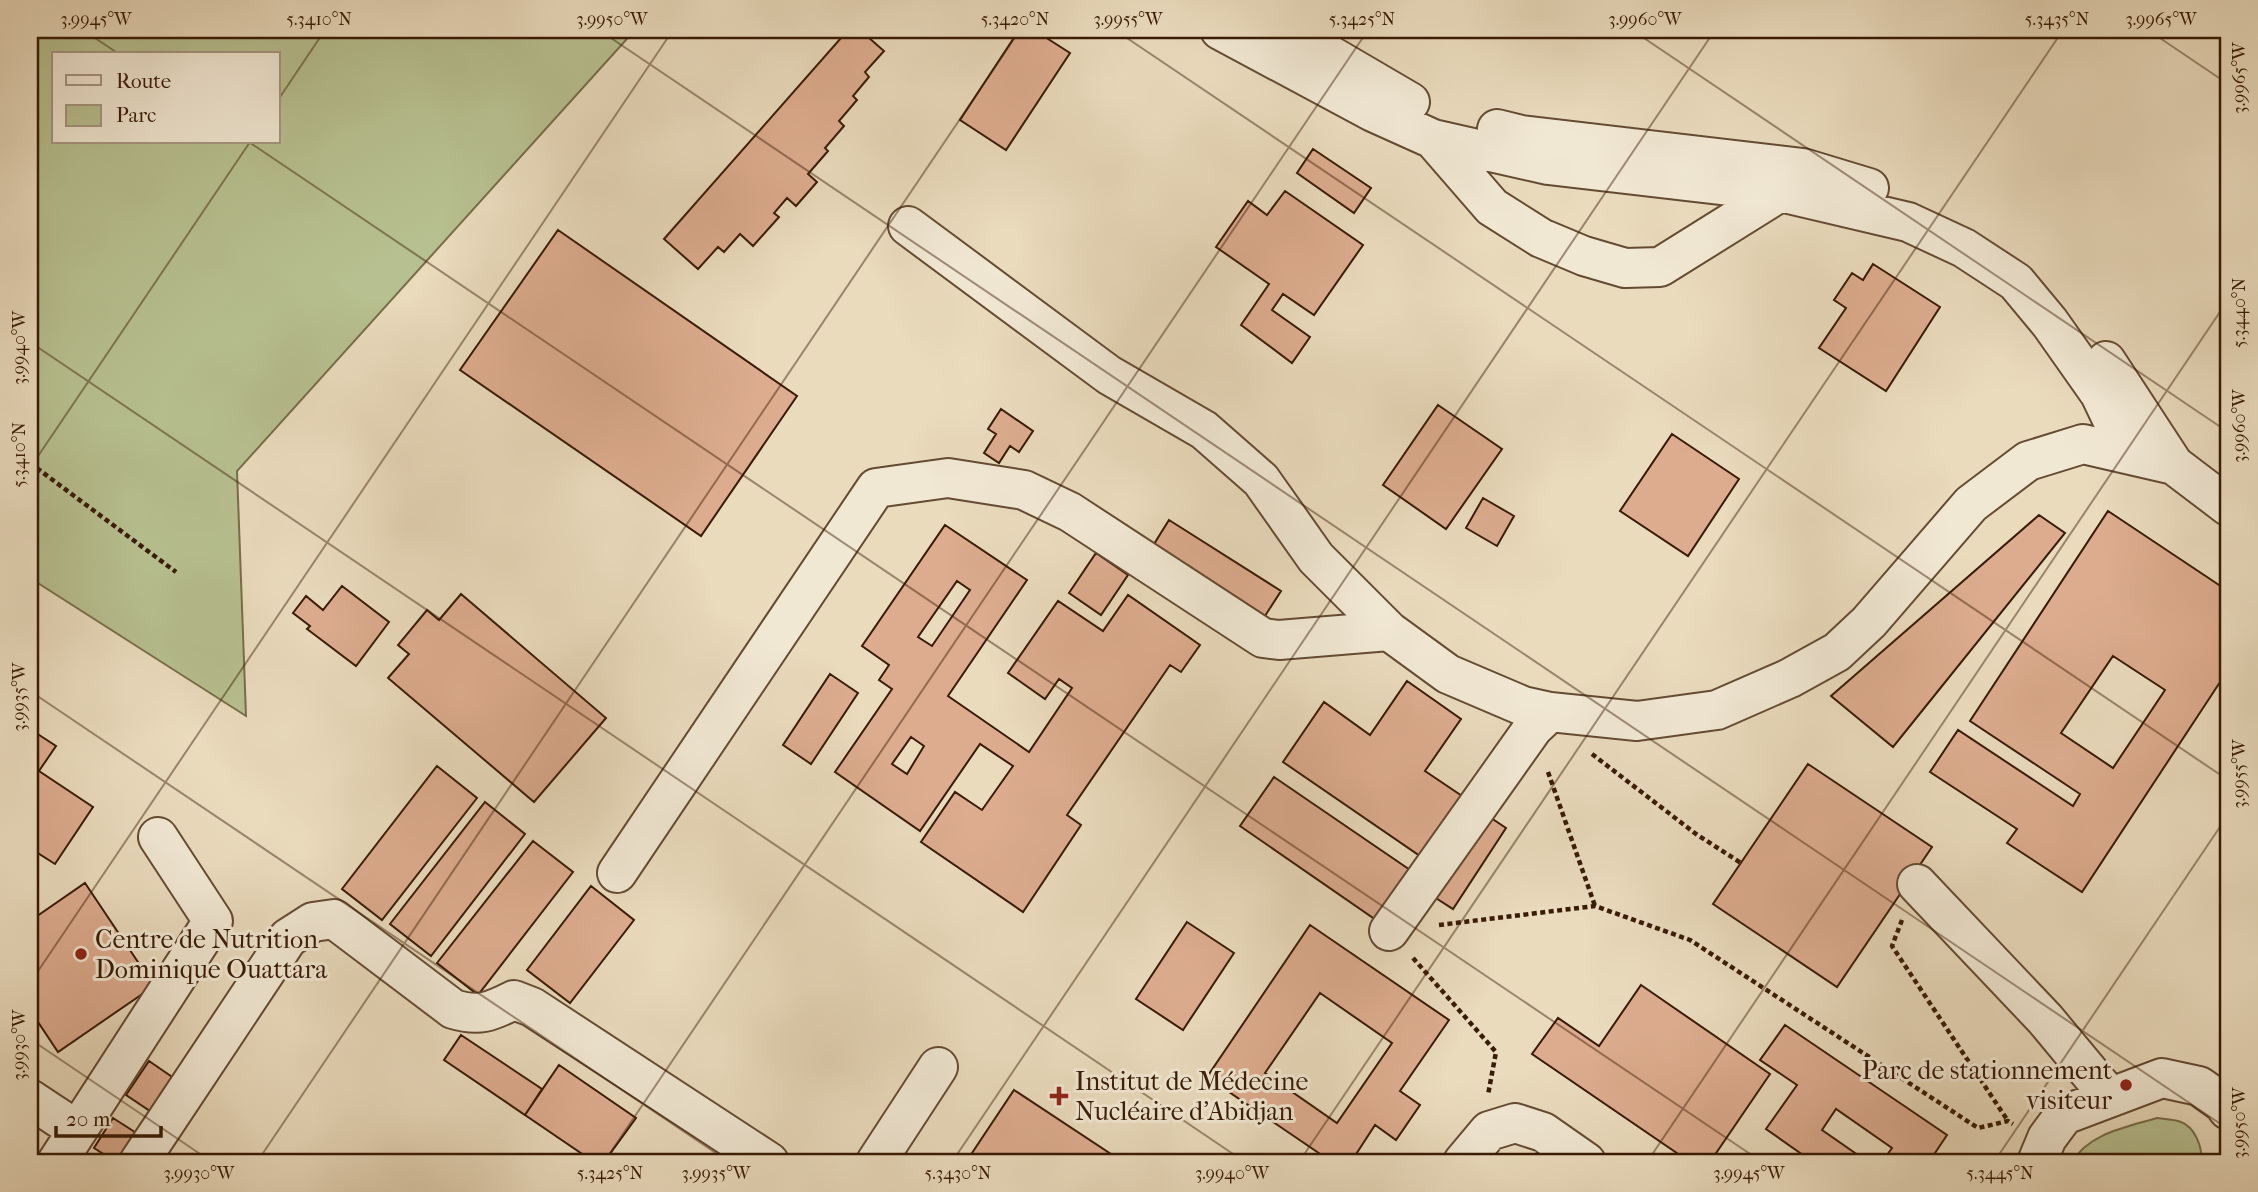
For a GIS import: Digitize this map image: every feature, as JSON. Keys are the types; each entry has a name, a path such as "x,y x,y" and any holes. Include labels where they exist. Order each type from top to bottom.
{"lane":[{"path":"1220,30 1373,112 1433,139 1548,165 1780,192 1908,222 1964,248 2016,282 2050,323 2100,394 2128,453"},
{"path":"1287,30 1406,101 1453,119 1521,135 1803,168 1934,209 1996,243 2041,279 2108,362 2174,465 2228,506"},
{"path":"1433,139 1492,207 1541,238 1584,256 1625,268 1660,267 1780,192"},
{"path":"908,226 1110,375 1204,430 1261,480 1316,558 1390,631 1448,674 1523,706 1542,720 1637,721 1717,710 1790,678 1837,652 1869,622 1971,504 2028,461 2083,444 2174,465"},
{"path":"617,873 876,488 948,478 1024,491 1070,512 1263,638 1279,640 1390,631"},
{"path":"1389,931 1542,720"},
{"path":"57,1162 213,921 158,837"},
{"path":"1917,884 2045,1019 2109,1096"},
{"path":"139,1162 288,938 313,922 334,919 453,1009 471,1015 496,1009 514,1000 532,1007 769,1162"},
{"path":"876,1162 938,1067"},
{"path":"2042,1150 2064,1115 2162,1078 2199,1086 2223,1103 2228,1110"},
{"path":"30,1099 78,1130"},
{"path":"1463,1162 1489,1131 1515,1124 1543,1132 1586,1162"}],"path":[{"path":"30,463 176,572"},
{"path":"1542,720 1595,906"},
{"path":"1588,751 1696,834 1741,863"},
{"path":"1917,884 1892,946 2008,1121 2042,1150"},
{"path":"1389,931 1595,906 1690,940 1978,1128 2008,1121"},
{"path":"1389,931 1496,1052 1488,1090 1489,1131"}],"green space":[{"path":"30,30 635,30 237,471 246,716 30,578"},
{"path":"2157,1118 2178,1121 2190,1128 2199,1145 2201,1162 2072,1162 2079,1152 2098,1138"}],"building":[{"path":"848,30 860,30 884,51 865,72 869,77 853,96 857,100 839,121 844,126 825,148 828,151 808,174 817,182 796,206 787,198 774,213 779,217 753,246 740,234 724,252 718,247 698,269 664,239"},
{"path":"1019,30 1034,30 1070,53 1006,150 960,120"},
{"path":"1313,149 1371,188 1354,213 1297,173"},
{"path":"1285,191 1363,245 1314,315 1283,294 1272,310 1310,337 1292,363 1241,325 1269,284 1216,247 1248,201 1267,215"},
{"path":"558,230 797,396 701,536 460,370"},
{"path":"1873,264 1940,307 1886,391 1819,348 1846,308 1834,300 1852,273 1863,280"},
{"path":"1438,405 1502,449 1446,529 1383,485"},
{"path":"1001,409 1033,431 1019,452 1010,446 999,463 984,453 996,434 988,429"},
{"path":"1672,434 1739,479 1688,556 1620,511"},
{"path":"1483,498 1514,516 1497,546 1466,528"},
{"path":"2108,511 2228,591 2228,670 2082,892 2007,843 2017,829 1930,772 1958,730 2073,806 2080,794 1970,721","holes":["2113,656 2165,690 2113,768 2061,733"]},
{"path":"2039,515 2065,533 1893,747 1831,696"},
{"path":"1169,520 1281,591 1263,619 1151,549"},
{"path":"945,525 1027,580 948,696 1029,752 1072,688 1059,679 1045,699 1008,673 1058,601 1103,631 1128,595 1200,645 1181,672 1170,665 1067,815 1081,825 1023,912 921,842 955,792 982,810 1013,766 980,744 920,831 835,772 892,689 879,680 889,665 862,646","holes":["957,581 970,590 932,646 918,637","911,737 924,746 907,774 892,764"]},
{"path":"1096,553 1128,575 1101,615 1069,593"},
{"path":"342,586 389,622 356,666 307,629 310,626 293,613 306,596 323,610"},
{"path":"461,594 606,718 534,802 388,678 409,654 398,645 427,610 439,620"},
{"path":"830,674 858,693 811,764 783,745"},
{"path":"1407,681 1461,719 1425,771 1465,798 1423,858 1283,762 1324,702 1370,735"},
{"path":"30,729 56,746 39,771 93,807 55,864 36,852 30,862"},
{"path":"1808,764 1932,847 1837,987 1713,904"},
{"path":"437,766 477,798 382,920 342,889"},
{"path":"1274,777 1413,872 1379,922 1240,826"},
{"path":"485,802 525,834 431,956 390,924"},
{"path":"1479,810 1506,828 1453,909 1425,891"},
{"path":"533,841 573,872 478,995 437,963"},
{"name":"Centre de Nutrition Dominique Ouattara","path":"85,883 154,986 58,1052 30,1010 30,921"},
{"path":"591,886 634,920 570,1003 527,970"},
{"path":"1187,922 1234,953 1183,1030 1136,999"},
{"path":"1310,925 1449,1020 1400,1091 1420,1105 1396,1140 1375,1125 1351,1162 1332,1162 1207,1077","holes":["1320,993 1392,1043 1337,1123 1265,1073"]},
{"path":"1641,985 1770,1074 1710,1162 1690,1162 1532,1054 1558,1018 1599,1046"},
{"path":"1785,1025 1947,1135 1929,1162 1882,1162 1892,1148 1836,1109 1822,1130 1868,1162 1813,1162 1766,1129 1797,1085 1760,1060"},
{"path":"461,1035 542,1089 525,1115 444,1060"},
{"path":"149,1061 178,1081 156,1115 126,1095"},
{"path":"559,1065 636,1118 604,1162 594,1162 525,1115"},
{"path":"1014,1090 1123,1162 966,1162"},
{"path":"113,1118 141,1136 124,1162 116,1162 94,1148"}],"place":[{"name":"Centre de Nutrition Dominique Ouattara","path":"81,954"},
{"name":"Parc de stationnement visiteur","path":"2126,1085"},
{"name":"Institut de Médecine Nucléaire d'Abidjan","path":"1059,1096"}]}
